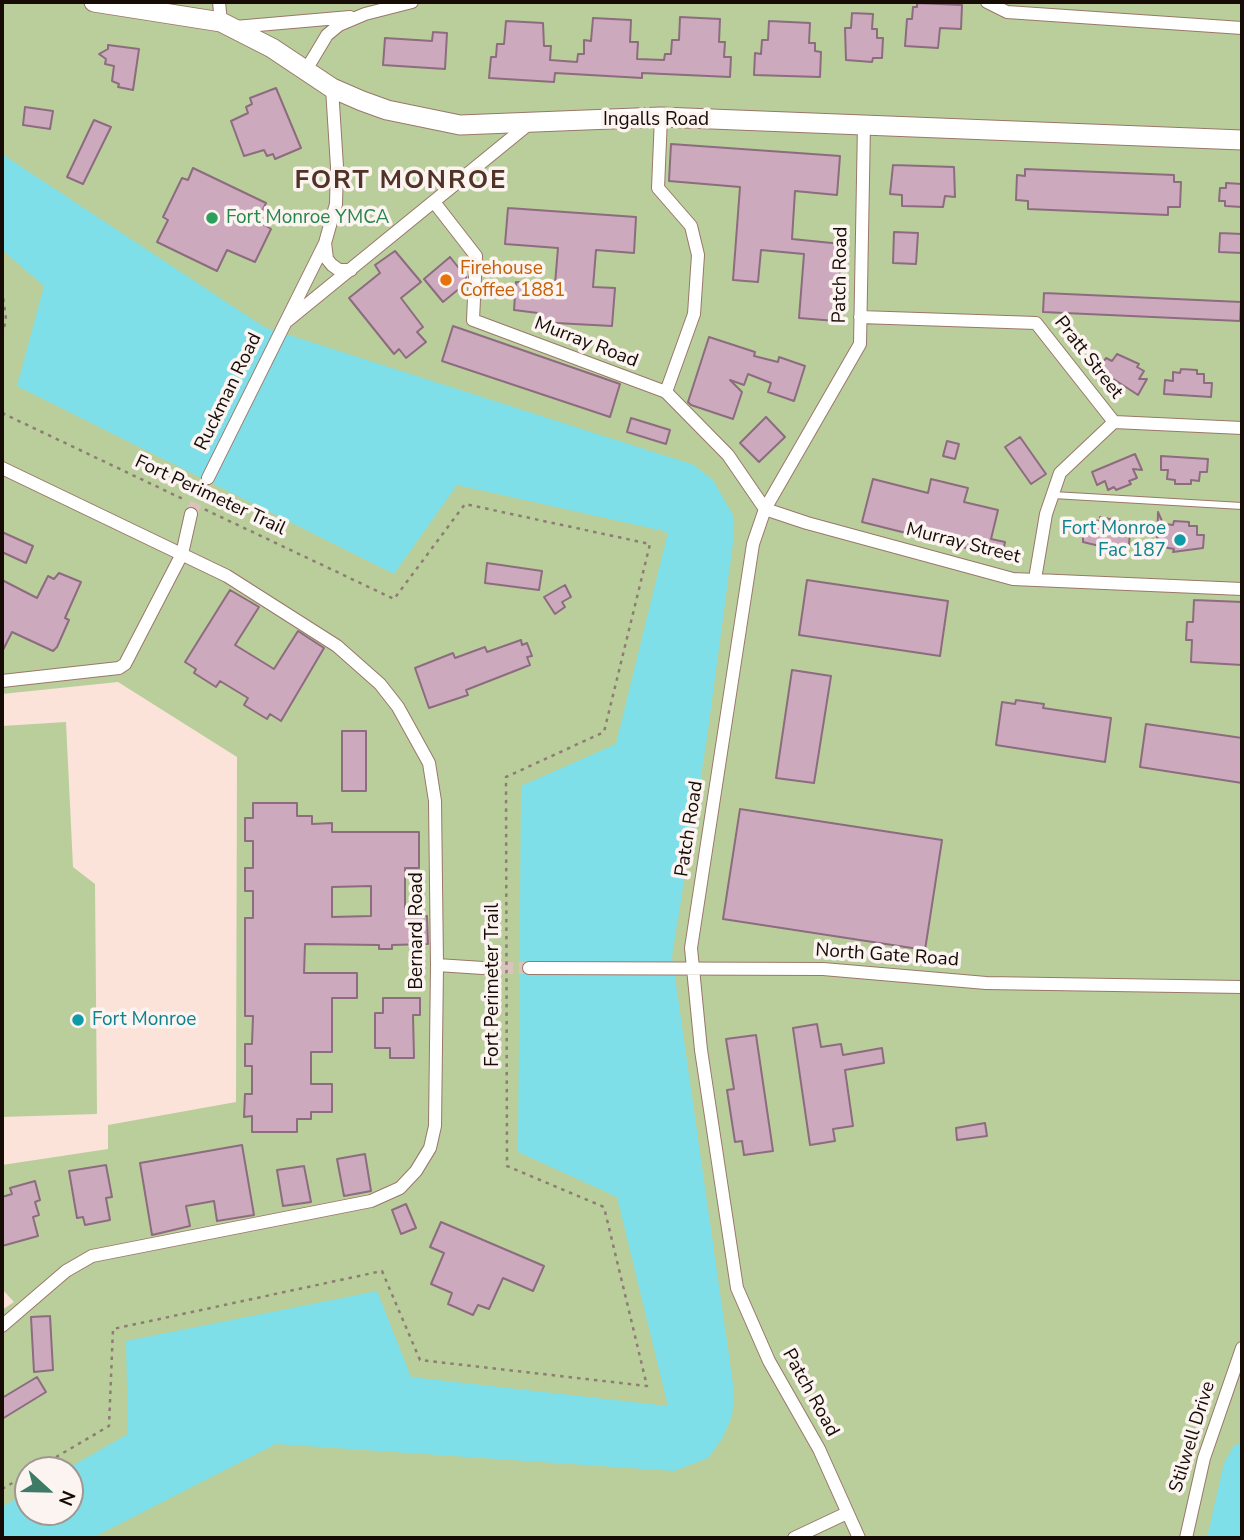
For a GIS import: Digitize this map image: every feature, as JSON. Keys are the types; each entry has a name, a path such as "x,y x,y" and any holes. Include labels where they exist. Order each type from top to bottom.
{"street":[{"name":"Ingalls Road","path":"94,2 228,25 332,88 387,110 460,125 661,117 1242,140"},
{"path":"219,2 228,25 357,17 412,2"},
{"path":"987,2 1007,12 1242,28"},
{"path":"306,70 327,35 357,17"},
{"name":"Ruckman Road","path":"208,478 325,243 335,204 337,167 332,88"},
{"path":"661,117 658,188 691,226 698,255 694,314 666,392"},
{"name":"Ruckman Road","path":"284,323 530,123"},
{"name":"Patch Road","path":"859,1538 819,1448 754,1332 737,1288 686,968 753,544 765,509 860,344 864,124"},
{"name":"Murray Road","path":"434,202 476,256 473,320 666,392 728,455 765,509"},
{"path":"325,243 327,259 332,265 339,270 351,270"},
{"name":"Pratt Street","path":"860,317 1036,323 1114,422 1242,428"},
{"path":"1035,579 1052,495 1060,474 1114,422"},
{"name":"Bernard Road","path":"2,468 228,576 337,646 361,665 398,707 429,763 435,801 437,965 435,1126 430,1147 416,1171 400,1188 371,1200 92,1256 66,1271 2,1326"},
{"name":"Murray Street","path":"765,509 807,523 993,573 1035,579 1242,589"},
{"path":"2,681 119,668 125,664 181,554 194,510"},
{"path":"437,965 483,968"},
{"name":"North Gate Road","path":"529,968 823,969 986,983 1242,987"},
{"name":"Stilwell Drive","path":"1186,1538 1204,1458 1242,1348"},
{"path":"794,1538 847,1513"}],"lane":[{"path":"1052,495 1242,506"}],"path":[{"path":"2,290 6,319 2,336"},
{"name":"Fort Perimeter Trail","path":"2,413 186,500"},
{"name":"Fort Perimeter Trail","path":"58,1456 109,1426 113,1329 382,1271 420,1360 647,1385 604,1207 507,1166 506,777 604,732 650,544 465,504 394,600 194,510"}],"green space":[{"name":"Fort Monroe","path":"2,2 1242,2 1242,1456 1224,1538 2,1538 2,1310 14,1302 2,1289 2,1165 108,1149 108,1125 236,1102 237,757 118,682 2,694"},
{"path":"66,722 73,867 95,884 97,1114 2,1117 2,726"}],"water":[{"path":"2,154 264,327 694,465 713,480 733,515 733,543 707,738 672,956 734,1391 732,1416 722,1439 708,1458 674,1471 276,1444 92,1538 2,1538 2,1507 14,1500 14,1526 84,1526 84,1459 128,1434 126,1341 377,1291 411,1377 668,1406 617,1197 518,1152 521,786 616,744 668,532 457,485 394,574 17,386 44,286 2,250"},
{"path":"1242,1441 1242,1538 1207,1538 1224,1463 1233,1447"}],"building":[{"path":"917,3 962,5 961,29 940,28 938,48 905,46 907,19 912,19 913,7 917,7"},
{"path":"852,13 873,14 872,29 877,29 877,38 883,38 882,58 873,58 872,62 846,60 845,28 851,28"},
{"path":"680,17 720,19 719,42 725,42 724,57 731,57 730,77 642,73 642,78 555,73 554,82 489,78 491,57 496,57 497,44 504,44 506,21 543,23 544,46 551,46 550,60 577,62 578,54 584,54 584,40 591,41 593,18 631,20 630,42 638,42 637,59 664,60 665,54 671,54 672,40 679,40"},
{"path":"769,21 810,23 809,43 815,43 815,51 821,52 820,77 754,75 755,53 761,54 762,40 768,40"},
{"path":"433,32 447,33 445,69 383,65 385,38 432,41"},
{"path":"108,45 139,49 133,90 118,87 119,84 112,81 114,66 105,64 106,59 99,54 108,49"},
{"path":"276,88 301,148 275,159 273,154 267,156 264,150 244,156 231,121 248,113 246,107 252,104 250,98"},
{"path":"25,107 53,111 50,129 23,125"},
{"path":"94,120 111,127 83,184 67,177"},
{"path":"671,144 840,156 837,195 795,191 792,239 842,244 836,321 799,318 804,254 761,250 758,282 733,280 740,187 669,181"},
{"path":"893,165 954,167 955,197 945,196 943,207 902,206 902,195 890,194"},
{"name":"Fort Monroe YMCA","path":"193,168 266,203 258,221 271,229 255,262 227,250 217,271 157,242 168,220 163,217 182,178 188,180"},
{"path":"1025,169 1174,175 1174,182 1181,182 1180,207 1168,207 1168,215 1028,209 1028,201 1016,200 1017,175 1025,176"},
{"path":"1226,183 1242,184 1242,207 1225,206 1225,201 1219,201 1220,188 1226,188"},
{"path":"508,208 636,217 634,253 596,250 593,287 615,288 612,326 537,322 538,313 514,310 516,282 555,284 558,248 505,244"},
{"path":"894,232 918,233 916,264 893,263"},
{"path":"1220,233 1242,234 1242,253 1219,252"},
{"path":"395,251 421,282 401,298 423,327 417,332 426,342 406,358 399,349 394,354 349,298 380,273 375,265"},
{"name":"Firehouse Coffee 1881","path":"450,257 466,277 466,283 443,302 424,279"},
{"path":"1044,293 1241,302 1240,321 1043,312"},
{"path":"453,326 620,384 610,417 442,361"},
{"path":"709,337 755,352 754,356 778,362 779,357 805,366 794,401 768,392 771,383 748,374 744,385 730,380 742,392 733,419 691,405 688,402"},
{"path":"1117,354 1139,364 1137,367 1144,371 1139,379 1147,379 1138,395 1098,369 1106,358 1112,361"},
{"path":"1181,369 1197,370 1197,374 1204,374 1204,383 1212,383 1211,397 1164,394 1165,380 1173,381 1173,372 1180,373"},
{"path":"766,417 785,437 759,462 740,443"},
{"path":"631,418 670,430 666,444 627,432"},
{"path":"1020,437 1046,474 1031,484 1005,447"},
{"path":"947,441 959,444 955,459 943,456"},
{"path":"1135,454 1142,470 1133,469 1137,478 1129,481 1131,484 1116,490 1114,487 1108,490 1105,481 1097,485 1092,472"},
{"path":"1161,456 1208,459 1207,472 1200,472 1199,481 1191,480 1191,484 1175,484 1175,480 1167,479 1168,470 1161,470"},
{"path":"873,479 928,493 931,479 968,488 964,502 998,510 991,539 1005,542 1002,557 862,522"},
{"name":"Fort Monroe Fac 187","path":"1158,512 1165,528 1165,524 1173,525 1174,521 1189,522 1189,526 1197,526 1197,535 1204,535 1203,548 1173,552 1174,549 1157,546"},
{"path":"1100,517 1124,522 1123,531 1130,531 1129,545 1112,545 1112,549 1083,542 1083,529 1091,529 1091,520 1100,521"},
{"path":"2,532 33,546 26,563 2,552"},
{"path":"487,563 542,571 539,590 485,583"},
{"path":"59,573 81,582 65,618 69,620 57,647 53,651 12,632 2,652 2,580 37,598 48,576 54,579"},
{"path":"807,580 948,601 940,656 799,635"},
{"path":"565,585 571,597 562,602 565,607 555,614 544,597"},
{"path":"230,590 259,607 235,645 274,669 298,631 324,648 281,721 270,714 267,719 244,705 248,698 220,681 216,687 194,673 196,669 185,662"},
{"path":"1194,600 1242,602 1242,665 1191,662 1192,640 1186,640 1187,622 1193,622"},
{"path":"521,640 522,645 527,643 532,656 527,657 530,665 466,690 468,695 429,708 415,668 453,653 455,658 485,647 487,652"},
{"path":"792,670 831,676 814,783 776,778"},
{"path":"1016,700 1044,704 1043,708 1111,718 1105,762 996,745 1002,702 1015,704"},
{"path":"1146,724 1242,738 1242,783 1140,767"},
{"path":"342,731 366,731 366,791 342,791"},
{"path":"253,803 297,803 297,816 312,816 312,824 332,823 332,832 419,832 419,868 405,868 405,916 427,916 428,944 392,945 392,949 379,949 379,945 305,944 304,973 357,973 357,998 332,998 332,1052 311,1052 311,1084 332,1084 332,1112 311,1112 311,1119 297,1119 297,1132 252,1132 252,1116 244,1117 245,1094 252,1094 252,1066 245,1066 245,1044 252,1044 253,1016 245,1016 245,918 253,918 253,891 245,891 245,868 253,868 253,841 245,841 245,818 253,818","holes":["371,886 371,916 332,917 332,887"]},
{"path":"740,809 942,840 925,950 723,919"},
{"path":"383,998 420,998 420,1015 413,1015 414,1058 390,1058 390,1048 375,1048 375,1013 383,1013"},
{"path":"817,1024 821,1047 841,1044 843,1055 882,1048 884,1063 845,1070 853,1126 833,1129 835,1141 810,1145 793,1028"},
{"path":"756,1035 773,1151 744,1155 742,1141 735,1142 727,1090 734,1089 726,1039"},
{"path":"985,1123 987,1136 957,1140 956,1128"},
{"path":"242,1145 254,1215 217,1221 214,1201 186,1206 190,1226 152,1235 140,1163"},
{"path":"365,1154 371,1191 344,1196 337,1159"},
{"path":"106,1165 112,1197 106,1198 110,1220 85,1225 83,1217 77,1218 69,1171"},
{"path":"304,1166 311,1202 283,1206 277,1170"},
{"path":"35,1181 40,1200 35,1202 39,1215 33,1217 38,1236 2,1246 2,1197 12,1194 10,1188"},
{"path":"406,1204 416,1228 401,1234 392,1210"},
{"path":"441,1222 544,1266 533,1291 503,1278 489,1309 478,1305 473,1315 448,1304 452,1293 431,1284 444,1253 430,1247"},
{"path":"50,1316 53,1370 34,1372 31,1317"},
{"path":"37,1377 46,1392 2,1419 2,1398"}],"tunnel":[{"path":"191,514 208,478"},
{"path":"483,968 529,968"}],"place":[{"name":"Fort Monroe YMCA","path":"212,218"},
{"name":"Firehouse Coffee 1881","path":"446,280"},
{"name":"Fort Monroe Fac 187","path":"1180,540"},
{"name":"Fort Monroe","path":"78,1020"}],"district":[{"name":"FORT MONROE","path":"401,182"}]}
